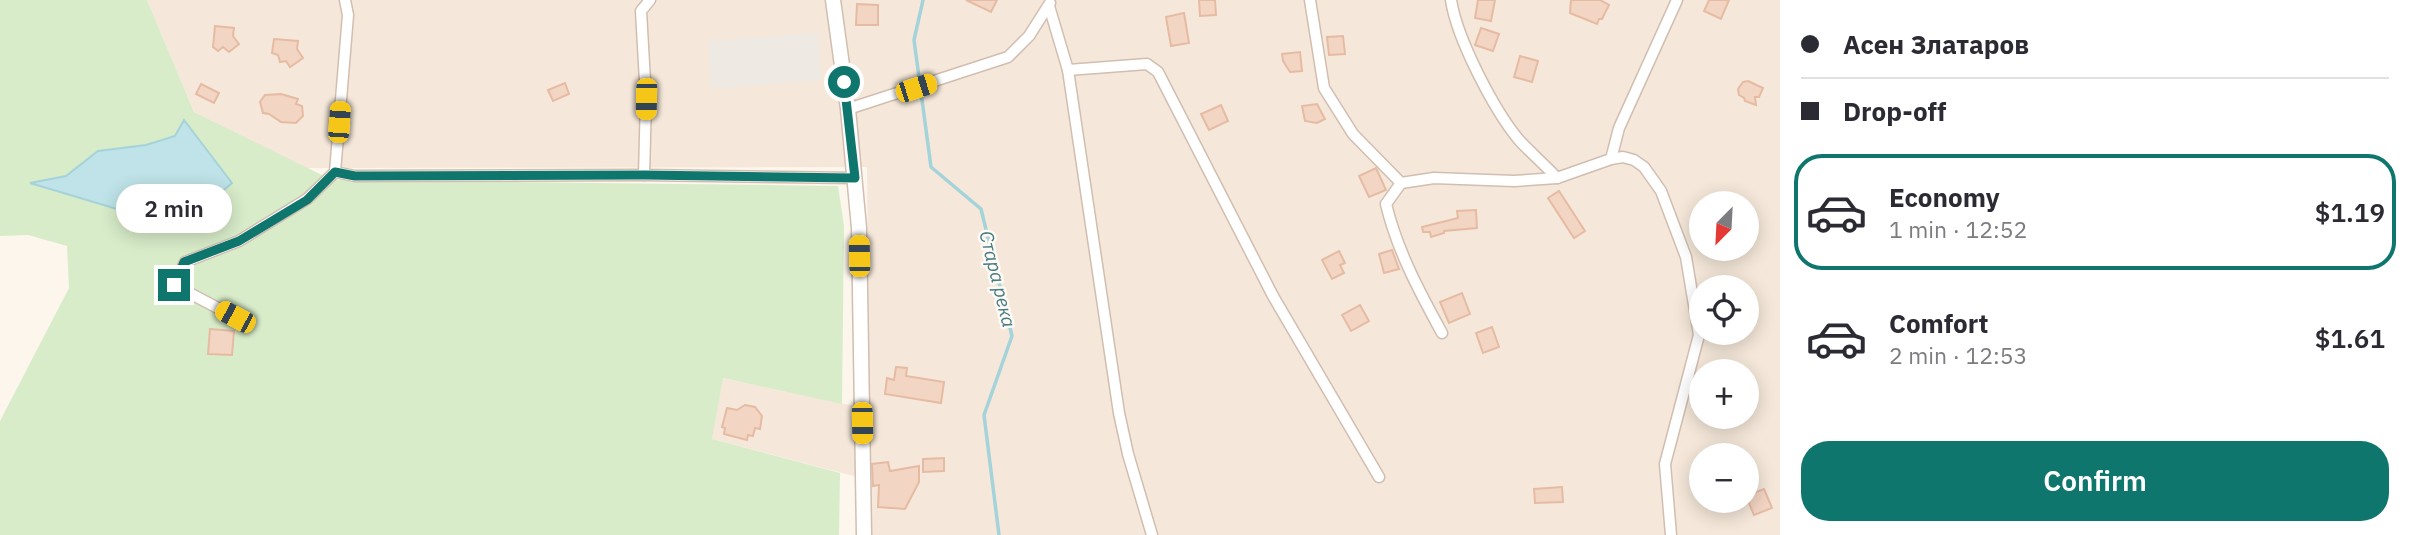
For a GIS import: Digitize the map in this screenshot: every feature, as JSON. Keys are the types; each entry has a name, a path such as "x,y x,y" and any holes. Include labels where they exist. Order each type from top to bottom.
{"street":[{"path":"235,317 174,285 184,262 239,241 307,200 335,172 348,15 345,0"},
{"path":"644,175 646,99 642,11 650,0"},
{"path":"833,0 848,109 859,228 864,535"},
{"path":"1310,0 1324,88 1353,134 1401,183"},
{"path":"1451,0 1457,29 1507,123 1557,178"},
{"path":"1611,159 1619,128 1677,0"},
{"path":"848,109 1008,57 1029,36 1050,3"},
{"path":"1050,3 1068,70 1119,413 1152,535"},
{"path":"1068,70 1147,64 1158,72 1273,296 1379,477"},
{"path":"1442,333 1411,276 1391,225 1386,204 1401,183 1434,178 1514,181 1557,178 1623,157 1634,159 1644,167 1661,191 1686,257 1699,335 1665,464 1671,535"},
{"path":"335,172 355,176 644,175 855,178"}],"shaded area":[{"path":"147,0 1780,0 1780,535 867,535 869,480 712,439 722,378 869,409 867,167 306,168 194,112"},
{"path":"818,33 821,80 711,89 708,41"}],"green space":[{"path":"0,0 147,0 194,112 332,180 838,186 844,226 842,404 723,378 712,439 840,473 839,535 0,535 0,421 69,288 67,246 28,235 0,236","holes":["175,136 211,200 171,208 149,209 121,200 117,209 32,184 66,176 98,151 146,145"]}],"water":[{"path":"184,120 232,183 212,200 171,208 149,209 121,200 117,209 30,183 66,176 98,151 146,145 175,136"}],"building":[{"path":"966,0 997,0 991,12"},
{"path":"1199,0 1215,0 1216,15 1200,16"},
{"path":"1478,0 1495,0 1491,21 1475,18"},
{"path":"1571,0 1600,0 1609,5 1597,24 1570,13"},
{"path":"1709,0 1729,0 1721,19 1704,11"},
{"path":"857,4 878,5 878,25 856,25"},
{"path":"1184,13 1189,43 1171,46 1166,17"},
{"path":"215,26 234,28 233,36 239,44 229,52 223,47 218,51 213,47"},
{"path":"1481,28 1499,34 1493,51 1475,45"},
{"path":"1343,36 1345,54 1329,55 1327,37"},
{"path":"274,39 298,41 297,49 303,58 290,67 286,61 280,62 278,55 272,53"},
{"path":"1300,52 1302,71 1290,72 1282,54"},
{"path":"1520,56 1538,61 1532,82 1514,77"},
{"path":"1748,81 1763,88 1759,97 1755,97 1756,105 1745,101 1739,95 1738,89 1743,82"},
{"path":"565,83 569,94 553,101 548,90"},
{"path":"201,84 219,93 214,103 196,94"},
{"path":"281,94 298,99 296,104 302,106 303,116 296,123 281,122 263,113 260,102 265,95"},
{"path":"1317,104 1325,119 1317,123 1305,121 1302,106"},
{"path":"1221,105 1228,121 1209,130 1201,114"},
{"path":"1376,168 1386,190 1369,197 1359,176"},
{"path":"1559,191 1585,231 1574,238 1548,198"},
{"path":"1476,210 1477,228 1444,231 1431,237 1430,232 1423,232 1422,227 1458,218 1457,211"},
{"path":"1392,250 1399,269 1384,273 1379,254"},
{"path":"1339,251 1345,263 1340,265 1344,273 1332,279 1322,260"},
{"path":"1462,293 1470,314 1449,323 1440,302"},
{"path":"1360,305 1369,321 1351,331 1342,315"},
{"path":"1492,327 1499,347 1483,353 1476,333"},
{"path":"210,329 234,331 232,355 208,354"},
{"path":"896,367 907,368 906,376 944,382 941,403 885,394 887,378 894,380"},
{"path":"745,405 755,407 762,416 760,429 755,428 753,436 748,435 747,440 724,434 725,428 722,427 727,408 737,410"},
{"path":"944,458 944,471 923,472 923,459"},
{"path":"888,462 890,471 919,466 919,482 905,509 878,507 879,485 873,486 872,464"},
{"path":"1562,487 1563,502 1535,503 1534,489"},
{"path":"1764,489 1772,508 1754,515 1753,513 1759,513 1759,491"}],"waterway":[{"name":"Стара река","path":"923,0 914,40 931,167 981,209 1012,336 984,415 999,535"}],"route":[{"path":"174,285 184,262 239,241 307,200 335,172 355,176 644,175 855,178 844,82"}]}
